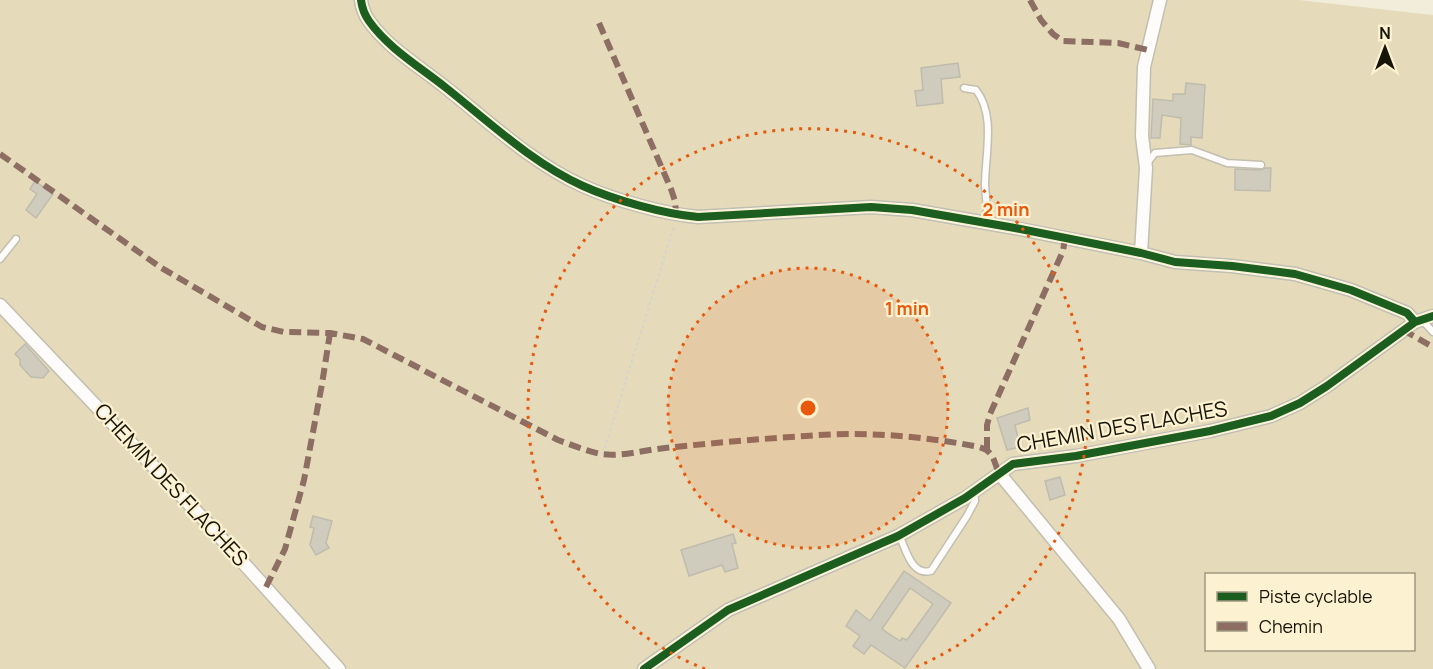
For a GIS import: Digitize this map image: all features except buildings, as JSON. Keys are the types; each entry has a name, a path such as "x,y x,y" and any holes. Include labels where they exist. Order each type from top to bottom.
{"street":[{"path":"361,0 363,11 369,22 391,44 540,161 592,190 676,214 726,216 817,208 871,207 912,210 1141,253 1175,262 1262,269 1323,281 1423,319"},
{"path":"1141,253 1146,168 1142,136 1144,67 1160,0"},
{"name":"CHEMIN DES FLACHES","path":"0,305 170,484 339,669"},
{"name":"CHEMIN DES FLACHES","path":"644,669 728,610 899,535 973,492 1013,464 1076,456 1210,431 1270,416 1318,392 1423,319"},
{"path":"999,472 1119,619 1149,669"}],"lane":[{"path":"964,88 976,90 982,98 985,110 987,136 985,184 988,223"},
{"path":"1146,168 1149,158 1155,153 1192,150 1227,162 1261,165"},
{"path":"0,260 16,239"},
{"path":"1423,319 1433,332"},
{"path":"899,535 913,565 924,573 931,572 975,501 973,492"}],"path":[{"path":"603,454 676,214"}],"shaded area":[{"path":"0,0 1299,0 1433,15 1433,669 0,669"}],"marked path":[{"path":"1030,0 1041,20 1053,34 1063,41 1118,43 1148,50"},
{"path":"599,23 671,189 676,214"},
{"path":"0,154 160,267 262,327 284,332 330,333 363,339 558,440 584,450 617,455 683,446 788,437 850,434 893,436 979,447 988,451 999,473"},
{"path":"987,449 987,425 990,414 1063,251 1065,238"},
{"path":"1403,330 1433,347"},
{"path":"266,587 285,549 304,480 330,333"}],"cycle path":[{"path":"361,0 367,18 385,40 528,154 564,177 624,201 655,210 698,217 871,207 912,210 1015,228 1175,262 1295,274 1351,290 1407,313 1415,322"},
{"path":"644,669 728,610 898,536 965,498 1013,464 1076,456 1210,431 1271,416 1300,403 1327,386 1415,322 1433,316"}]}
